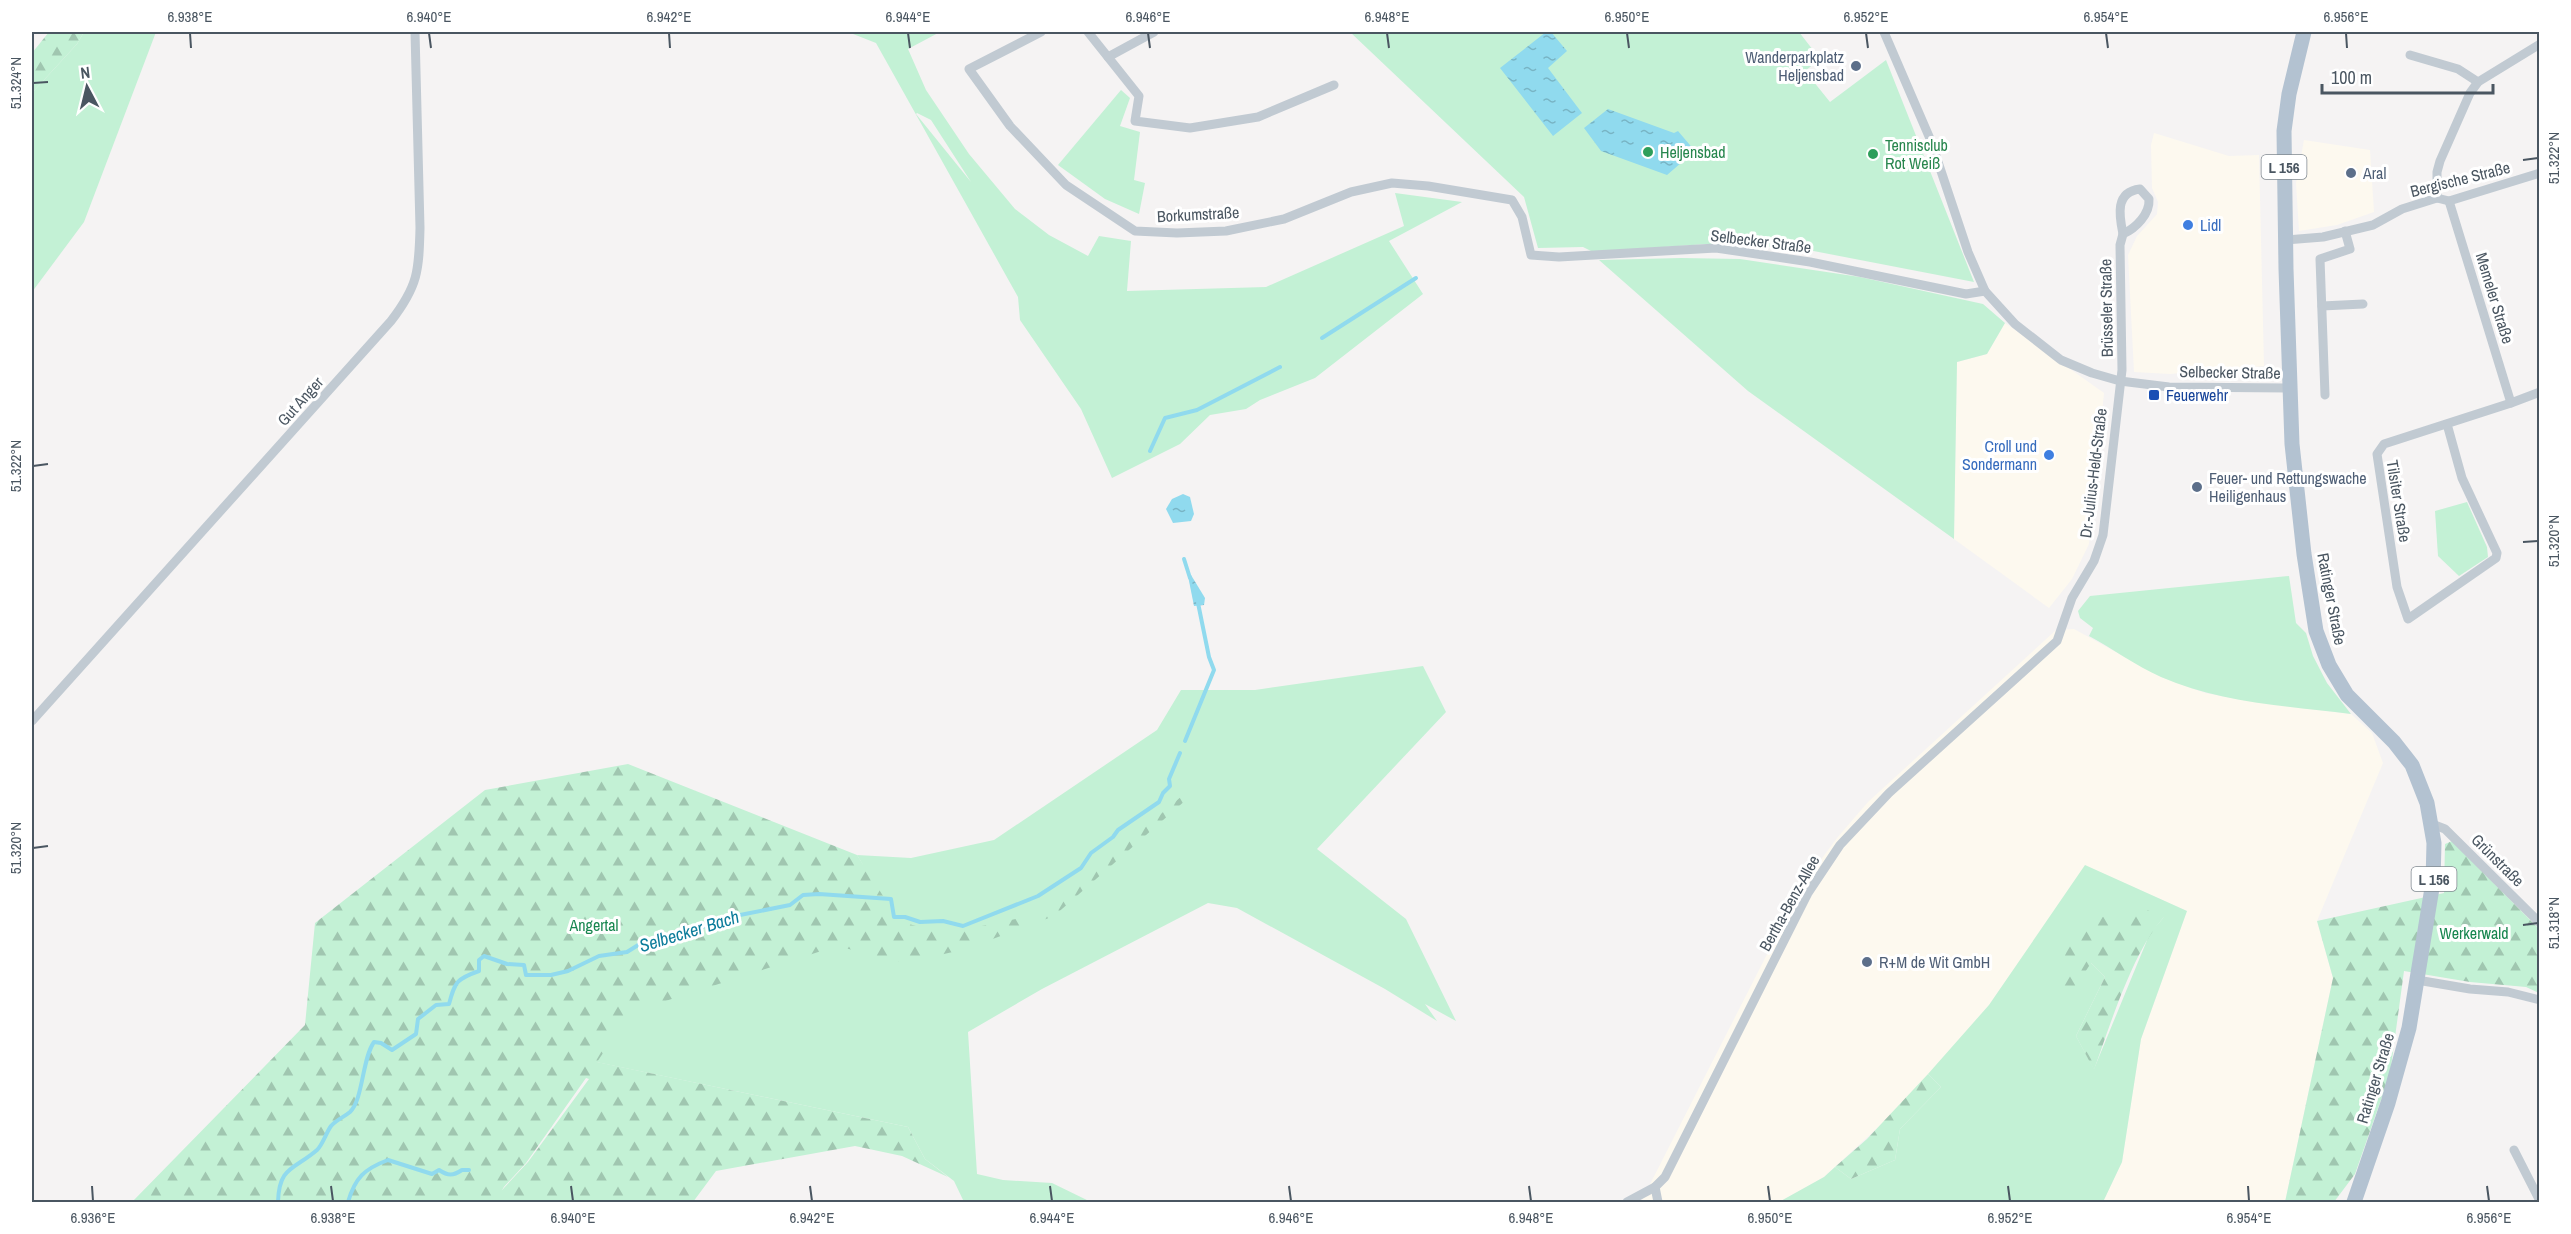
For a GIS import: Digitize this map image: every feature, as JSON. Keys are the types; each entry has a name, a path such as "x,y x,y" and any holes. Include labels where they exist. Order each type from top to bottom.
{"main road":[{"name":"Ratinger Straße","path":"2304,32 2286,110 2285,240 2289,388 2304,554 2316,631 2332,672 2347,695 2394,742 2412,765 2422,786 2432,824 2435,862 2417,980 2400,1065 2354,1203"}],"street":[{"name":"Gut Anger","path":"32,721 391,321 412,291 418,268 420,228 415,32"},
{"name":"Borkumstraße","path":"1041,32 969,69 1010,126 1066,185 1135,231 1177,233 1226,231 1284,219 1351,192 1392,183 1428,186 1512,200 1522,217 1531,255"},
{"path":"1088,32 1139,96 1135,121 1190,128 1258,117 1335,85"},
{"path":"1108,57 1154,32"},
{"name":"Selbecker Straße","path":"1884,32 1931,141 1968,252 1985,291 2015,324 2061,360 2092,373 2120,381 2169,387 2289,388"},
{"path":"2437,198 2437,172 2440,161 2470,93 2478,82 2540,44"},
{"path":"2410,55 2458,69 2478,82"},
{"name":"Bergische Straße","path":"2285,240 2323,237 2373,225 2403,209 2437,198 2450,201 2540,173"},
{"name":"Brüsseler Straße","path":"2120,381 2122,334 2120,245 2123,234 2120,216 2123,197 2127,192 2140,189 2149,199 2149,208 2135,227 2123,234"},
{"name":"Memeler Straße","path":"2450,201 2511,404"},
{"path":"2325,395 2320,259 2350,249 2346,231"},
{"name":"Selbecker Straße","path":"1531,255 1559,257 1716,248 1810,262 1966,294 1985,291"},
{"path":"2322,306 2363,304"},
{"name":"Dr.-Julius-Held-Straße","path":"2072,598 2094,561 2103,535 2120,381"},
{"name":"Tilsiter Straße","path":"2447,424 2462,478 2497,553 2496,558 2408,619 2397,587 2377,454 2384,444 2447,424 2511,404 2540,392"},
{"name":"Bertha-Benz-Allee","path":"1627,1203 1655,1187 1665,1177 1821,872 1840,845 1889,793 2052,647 2061,631 2072,598"},
{"name":"Grünstraße","path":"2432,824 2445,829 2540,923"},
{"path":"2417,980 2470,989 2508,992 2540,1000"},
{"path":"2514,1150 2540,1201"},
{"path":"1655,1187 1658,1203"}],"shaded area":[{"path":"2154,133 2229,156 2259,155 2264,366 2170,374 2134,372 2128,255 2137,236 2157,214 2158,202 2152,188 2151,145"},
{"path":"2304,140 2370,150 2374,212 2337,225 2299,231 2296,183"},
{"path":"2005,323 2104,393 2089,544 2072,579 2049,608 1954,539 1957,362 1987,354"},
{"path":"2074,629 2161,677 2205,693 2351,714 2372,733 2383,763 2317,921 2333,978 2285,1202 2103,1202 2122,1162 2141,1039 2187,911 2086,866 1989,1005 1900,1107 1824,1177 1779,1202 1641,1202 1789,911 1811,873 1837,838 1868,802 2056,630"}],"green space":[{"path":"49,32 84,32 77,44 32,93 32,53"},
{"path":"84,32 156,32 84,222 32,292 32,93 77,44"},
{"path":"848,32 940,32 908,49 926,90 969,154 1015,209 1049,235 1088,256 1099,236 1131,241 1127,291 1266,287 1404,226 1395,193 1462,202 1389,241 1423,294 1315,378 1260,400 1246,409 1210,415 1180,444 1112,478 1081,409 1020,320 1018,297 876,43","holes":["916,114 931,120 971,182"]},
{"name":"Heljensbad","path":"1350,32 1799,32 1820,59 1805,71 1830,102 1886,60 1974,282 1798,248 1707,244 1593,252 1583,247 1538,248 1524,197"},
{"path":"1121,90 1130,98 1120,126 1140,132 1134,180 1145,183 1139,214 1105,199 1058,165"},
{"path":"1740,259 1860,277 1983,304 2005,323 1987,354 1957,362 1954,539 1748,391 1599,260"},
{"path":"2467,502 2487,547 2488,557 2459,576 2438,556 2435,511"},
{"path":"2289,576 2296,623 2306,633 2313,656 2327,683 2351,714 2230,698 2184,686 2152,673 2089,636 2093,628 2080,618 2078,611 2090,596"},
{"name":"Angertal","path":"1423,666 1446,712 1317,849 1406,919 1456,1021 1425,1004 1437,1021 1385,989 1237,908 1208,903 1042,989 968,1032 977,1174 1003,1180 1052,1183 1091,1202 964,1202 954,1181 925,1159 908,1127 596,1062 504,1186 497,1202 151,1202 863,865 857,855 911,858 994,840 1157,730 1181,690 1255,690"},
{"path":"628,764 857,855 899,921 943,934 1035,915 1110,857 1189,790 1187,799 1054,916 966,949 904,963 837,946 631,1012 597,1062 908,1127 925,1159 948,1177 902,1156 855,1146 716,1171 693,1202 491,1202 528,1162 589,1079 586,1078 526,1163 490,1202 132,1202 305,1025 315,923 485,790"},
{"name":"Werkerwald","path":"2452,841 2539,929 2539,993 2526,987 2470,982 2404,971 2390,1074 2355,1174 2334,1202 2285,1202 2333,978 2317,921 2444,893 2445,844"},
{"path":"2085,865 2187,911 2141,1039 2122,1162 2103,1202 1779,1202 1824,1177 1835,1167 1851,1179 1895,1160 1900,1129 1941,1087 1928,1074 1989,1005","holes":["2164,917 2150,933 2094,1069 2076,1036 2105,977 2091,963"]},
{"path":"2140,907 2164,917 2153,931 2132,968 2094,1070 2076,1036 2105,977 2091,963 2068,998 2055,985 2067,949 2091,920"},
{"path":"1928,1074 1941,1087 1900,1129 1895,1160 1851,1179 1835,1167 1867,1139"}],"water":[{"path":"1546,32 1551,32 1567,51 1548,68 1582,113 1553,136 1500,68"},
{"path":"1608,109 1674,133 1678,131 1695,151 1667,175 1601,151 1584,128"},
{"path":"1183,494 1190,497 1194,514 1191,521 1173,523 1166,509 1172,499"},
{"path":"1191,575 1205,598 1204,605 1194,606 1188,576"}],"waterway":[{"name":"Selbecker Bach","path":"1322,338 1416,278"},
{"name":"Selbecker Bach","path":"1150,451 1165,418 1197,410 1280,367"},
{"name":"Selbecker Bach","path":"1184,559 1190,578"},
{"name":"Selbecker Bach","path":"1185,741 1214,670 1209,657 1198,603"},
{"name":"Selbecker Bach","path":"278,1202 281,1182 285,1175 317,1150 331,1126 350,1112 354,1106 367,1058 374,1042 381,1043 392,1050 416,1034 418,1019 436,1005 449,1004 458,982 465,976 479,971 479,960 484,956 507,964 524,965 526,975 551,975 568,971 599,956 627,952 643,942 678,935 735,916 790,905 803,895 891,899 894,917 905,917 920,922 943,921 963,926 1038,896 1081,868 1091,853 1113,837 1118,830 1159,802 1163,793 1170,786 1169,779 1180,753"},
{"path":"348,1202 362,1175 388,1160 432,1174 439,1170 451,1174 469,1170"}],"place":[{"name":"Wanderparkplatz Heljensbad","path":"1856,66"},
{"name":"Heljensbad","path":"1648,152"},
{"name":"Tennisclub Rot Weiß","path":"1873,154"},
{"name":"Aral","path":"2351,173"},
{"name":"Lidl","path":"2188,225"},
{"name":"Feuerwehr","path":"2154,395"},
{"name":"Croll und Sondermann","path":"2049,455"},
{"name":"Feuer- und Rettungswache Heiligenhaus","path":"2197,487"},
{"name":"R+M de Wit GmbH","path":"1867,962"}]}
